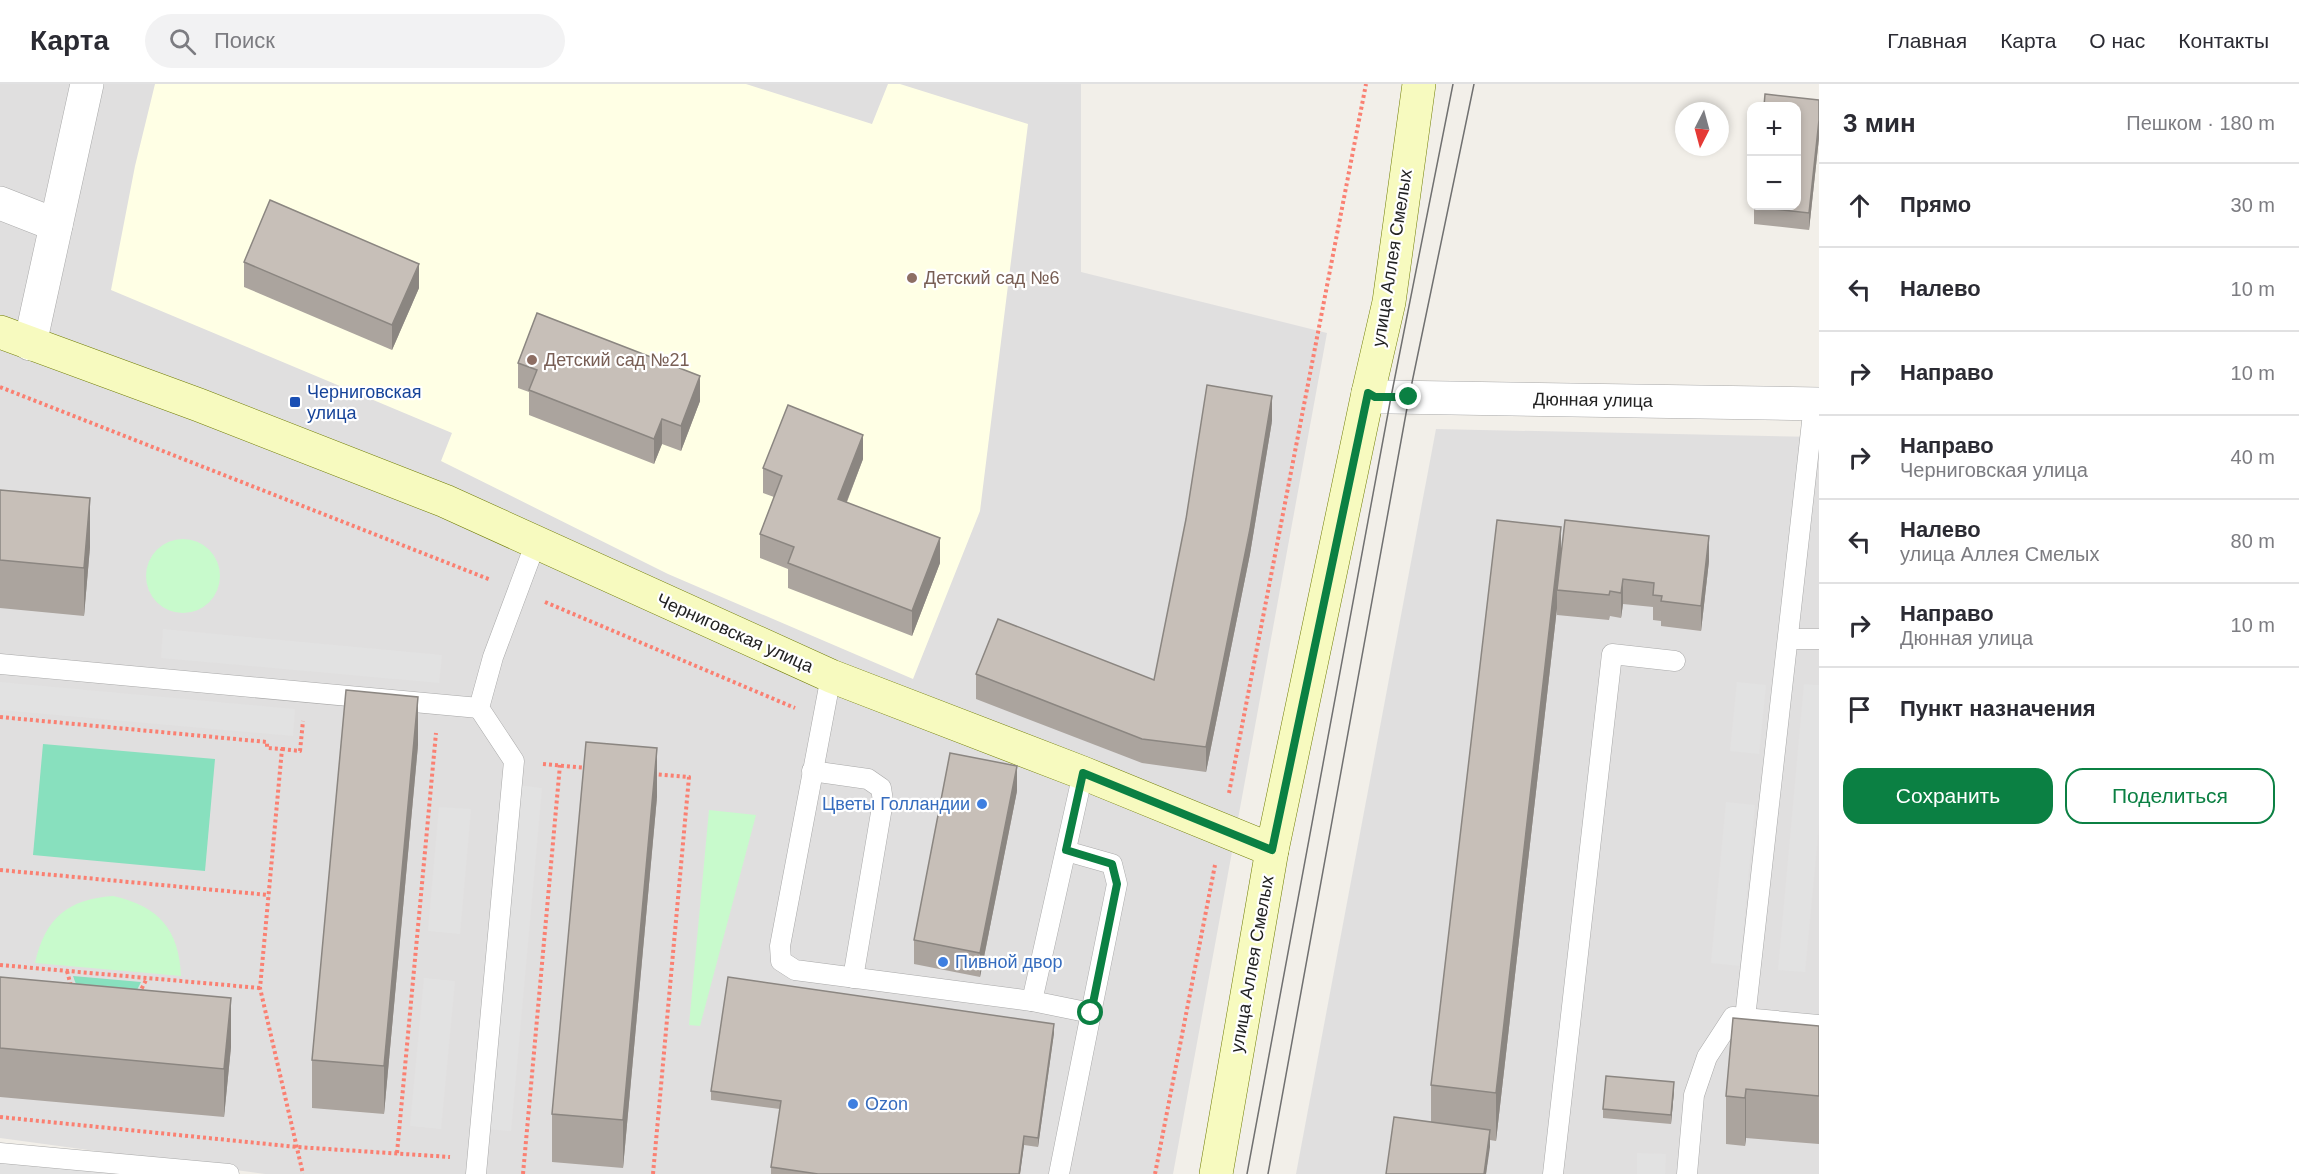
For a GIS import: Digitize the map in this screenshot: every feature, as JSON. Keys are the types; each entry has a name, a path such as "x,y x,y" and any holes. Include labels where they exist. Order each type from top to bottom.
{"main road":[{"name":"улица Аллея Смелых","path":"1216,1174 1272,850 1389,302 1419,84"},
{"name":"Черниговская улица","path":"0,332 199,405 434,497 831,676 1083,773 1272,850"}],"street":[{"path":"30,344 87,84"},
{"path":"0,203 56,225"},
{"name":"Дюнная улица","path":"1368,393 1375,397 1817,404"}],"lane":[{"path":"1745,1018 1817,404"},
{"path":"476,1166 514,761 479,708 493,657 536,542"},
{"path":"1788,639 1819,639"},
{"path":"1553,1174 1612,654 1675,661"},
{"path":"0,664 479,708"},
{"path":"831,676 780,946 781,961 795,970 1032,1001 1091,1013"},
{"path":"812,771 868,779 881,788 883,801 853,978"},
{"path":"1032,1001 1083,773"},
{"path":"1059,1174 1117,884 1112,864 1066,850"},
{"path":"1687,1174 1694,1095 1707,1057 1733,1017 1819,1025"},
{"path":"0,1153 229,1174"}],"path":[{"path":"1155,1174 1366,84"},
{"path":"0,387 518,590 822,720"},
{"path":"397,1153 438,704"},
{"path":"0,717 267,742 267,748 300,751 303,716"},
{"path":"282,749 260,988 303,1174"},
{"path":"514,761 595,768"},
{"path":"523,1174 560,765"},
{"path":"642,773 689,777 653,1174"},
{"path":"0,870 269,896"},
{"path":"0,965 260,988"},
{"path":"67,971 75,992"},
{"path":"137,996 147,978"},
{"path":"0,1116 297,1147 397,1153 476,1166"}],"shaded area":[{"path":"0,84 1081,84 1081,272 1327,333 1173,1174 265,1174 0,1138"},
{"name":"Детский сад №21","path":"155,84 746,84 872,124 888,84 900,84 1028,124 980,511 913,679 668,574 441,461 452,433 111,290 135,166"},
{"path":"1436,429 1819,437 1819,1174 1296,1174"},
{"path":"163,629 442,655 439,683 161,658"},
{"path":"0,682 295,709 293,736 0,710"},
{"path":"1737,682 1766,685 1759,754 1730,751"},
{"path":"1804,684 1819,685 1819,825 1805,972 1778,970"},
{"path":"517,785 542,788 511,1131 486,1129"},
{"path":"1726,802 1755,805 1740,966 1711,963"},
{"path":"439,807 471,809 460,934 428,931"},
{"path":"424,978 455,981 441,1129 410,1126"},
{"path":"1637,1153 1666,1154 1665,1174 1637,1174"},
{"path":"0,1160 138,1174 0,1174"}],"green space":[{"path":"183,539 197,542 209,550 217,562 220,576 217,590 209,602 197,610 183,613 169,610 157,602 149,590 146,576 149,562 157,550 169,542"},
{"path":"43,744 215,759 205,871 33,855"},
{"path":"709,810 756,815 700,1026 689,1025"},
{"path":"113,896 143,906 163,922 176,945 181,976 35,963 45,934 61,914 83,901"},
{"path":"73,976 141,982 136,992 77,987"}],"building":[{"path":"1765,94 1819,100 1809,213 1782,210 1801,210 1801,102 1764,102"},
{"path":"270,200 419,264 392,325 244,262"},
{"path":"537,313 700,376 681,426 662,419 654,439 529,390 537,370 518,363"},
{"path":"1207,385 1272,396 1250,529 1206,747 1142,739 976,674 998,619 1154,680 1186,519"},
{"path":"788,405 863,435 838,499 940,538 912,611 788,563 794,547 760,534 782,476 763,468"},
{"path":"0,490 90,498 84,568 0,560"},
{"path":"1497,520 1561,527 1496,1093 1431,1085"},
{"path":"1565,520 1709,536 1701,606 1661,601 1662,596 1653,595 1654,583 1623,579 1621,593 1610,591 1609,595 1557,590"},
{"path":"346,690 418,697 384,1066 312,1060"},
{"path":"586,742 657,748 623,1120 552,1114"},
{"path":"950,753 1017,766 980,953 914,940"},
{"path":"0,977 231,998 224,1069 0,1048"},
{"path":"728,977 1054,1024 1038,1138 1024,1136 1019,1174 818,1174 771,1167 781,1101 711,1091"},
{"path":"1733,1018 1819,1026 1819,1096 1746,1089 1745,1098 1726,1096"},
{"path":"1606,1076 1674,1082 1671,1115 1603,1109"},
{"path":"1394,1117 1490,1130 1484,1174 1386,1174"}],"tram line":[{"path":"1247,1174 1391,397 1453,84"},
{"path":"1268,1174 1409,397 1474,84"}],"place":[{"name":"Детский сад №6","path":"912,278"},
{"name":"Детский сад №21","path":"532,360"},
{"name":"Черниговская улица","path":"295,402"},
{"name":"Цветы Голландии","path":"982,804"},
{"name":"Пивной двор","path":"943,962"},
{"name":"Ozon","path":"853,1104"}],"route":[{"path":"1091,1013 1117,884 1112,864 1066,850 1083,773 1272,850 1368,393 1375,397 1409,397"}]}
